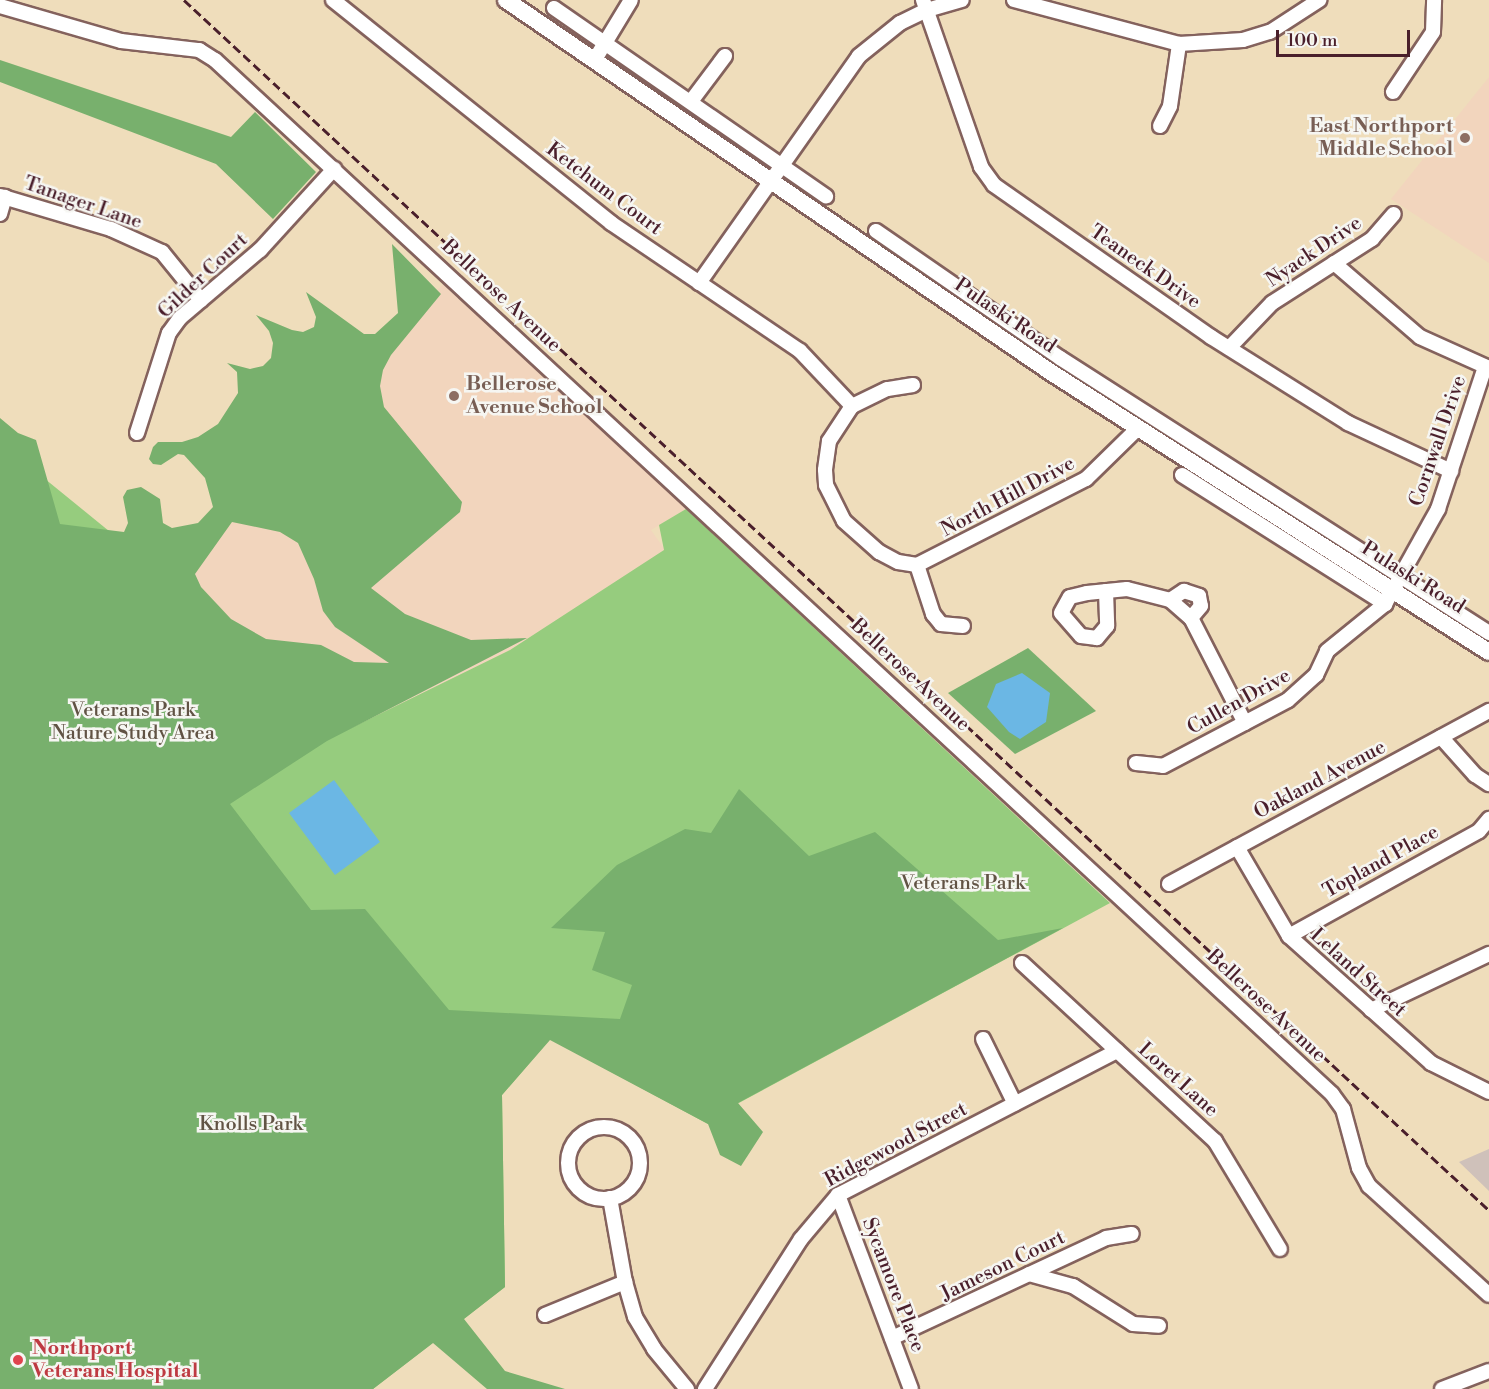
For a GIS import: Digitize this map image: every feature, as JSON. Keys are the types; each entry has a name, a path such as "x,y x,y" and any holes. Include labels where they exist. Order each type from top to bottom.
{"main road":[{"name":"Pulaski Road","path":"506,0 908,275 1056,365 1138,428 1393,591 1487,638"}],"street":[{"name":"Ketchum Court","path":"333,0 611,223 800,351 852,405"},
{"path":"594,61 631,0"},
{"path":"699,283 859,56 925,5 963,0"},
{"path":"1014,0 1179,44 1243,40 1270,32 1319,0"},
{"path":"1393,92 1433,32 1434,0"},
{"name":"Bellerose Avenue","path":"1,4 121,41 199,50 268,108 1332,1094 1343,1109 1359,1168 1370,1186 1489,1295"},
{"name":"Teaneck Drive","path":"925,5 981,167 994,185 1229,348 1348,423 1451,471"},
{"path":"555,8 692,100 826,196"},
{"path":"1160,126 1170,106 1179,44"},
{"path":"692,100 725,56"},
{"name":"Gilder Court","path":"137,433 169,333 201,300 260,250 334,169"},
{"path":"0,214 2,196"},
{"name":"Tanager Lane","path":"2,196 111,229 162,252 201,300"},
{"name":"Nyack Drive","path":"1229,348 1272,303 1372,239 1394,214"},
{"path":"876,231 918,260 1056,365 1393,591"},
{"path":"908,275 918,260"},
{"path":"1334,263 1420,337 1487,368"},
{"name":"Cornwall Drive","path":"1393,591 1438,509 1487,368"},
{"path":"913,385 886,389 852,405 834,429 826,454 826,485 844,521 879,552 898,562 917,565 933,614 941,624 963,626"},
{"name":"North Hill Drive","path":"917,565 1086,479 1138,428"},
{"path":"1182,475 1393,591"},
{"path":"1106,591 1135,590 1170,600 1191,618 1245,723"},
{"path":"1170,600 1184,591 1199,596 1201,606 1191,618"},
{"name":"Cullen Drive","path":"1136,763 1163,766 1305,688 1327,651 1393,591"},
{"name":"Oakland Avenue","path":"1168,884 1489,711"},
{"path":"1441,737 1475,776 1489,784"},
{"name":"Topland Place","path":"1289,936 1479,831 1489,819"},
{"name":"Leland Street","path":"1237,847 1289,936 1431,1063 1489,1092"},
{"path":"1371,1010 1489,954"},
{"name":"Loret Lane","path":"1022,963 1227,1155 1280,1249"},
{"path":"983,1039 1016,1104"},
{"name":"Ridgewood Street","path":"705,1389 801,1239 838,1195 1117,1051"},
{"path":"597,1127 609,1127 629,1136 640,1156 640,1168 630,1188 610,1198 586,1194 576,1186 569,1169 570,1150 576,1139 597,1127"},
{"name":"Sycamore Place","path":"838,1195 911,1389"},
{"path":"610,1198 625,1282 642,1332 687,1389"},
{"name":"Jameson Court","path":"892,1338 1106,1238 1132,1234"},
{"path":"1029,1274 1073,1286 1133,1324 1160,1326"},
{"path":"545,1315 625,1282"},
{"path":"1442,1389 1489,1371"}],"shaded area":[{"name":"East Northport Middle School","path":"1489,77 1489,263 1391,199"},
{"name":"Bellerose Avenue School","path":"443,284 686,509 651,530 665,550 510,650 351,728 176,586"},
{"path":"1489,1149 1489,1191 1459,1162"}],"green space":[{"path":"0,60 231,137 255,112 316,172 273,219 216,164 0,82"},
{"name":"Knolls Park","path":"392,244 441,294 391,355 383,370 380,386 384,407 462,502 460,512 371,588 405,614 471,640 527,638 327,741 230,804 311,910 365,909 449,1010 620,1019 632,985 592,970 605,932 551,928 617,865 685,829 711,833 739,789 809,856 875,832 998,940 1063,928 738,1103 763,1132 741,1166 720,1155 708,1124 550,1040 502,1095 505,1287 464,1319 505,1371 565,1389 487,1389 433,1343 373,1389 0,1389 0,418 18,433 36,440 60,524 124,532 128,523 123,497 127,490 141,487 160,499 163,523 172,528 198,523 213,507 205,478 184,455 178,454 161,465 153,464 149,459 153,447 158,442 182,442 198,437 218,424 238,393 237,372 227,363 250,369 263,366 271,358 273,343 269,331 256,315 292,330 303,332 314,327 316,317 306,292 364,334 375,334 398,313","holes":["232,522 280,532 298,543 314,579 323,611 335,627 389,663 354,662 321,645 266,639 231,619 201,587 195,574"]},
{"name":"Knolls Park","path":"7,448 351,728 510,650 664,550 659,525 686,509 1110,903 737,1104 708,1124 550,1039 502,1095 505,1287 373,1389 0,457"},
{"path":"1028,648 1096,711 1015,754 948,693"}],"water":[{"path":"1022,673 1050,693 1046,722 1020,739 1009,732 987,707 996,684"},
{"path":"334,780 380,842 335,875 289,813"}],"railway":[{"path":"184,0 1489,1210"}],"place":[{"name":"East Northport Middle School","path":"1465,138"},
{"name":"Bellerose Avenue School","path":"454,396"},
{"name":"Northport Veterans Hospital","path":"18,1360"}],"park label":[{"name":"Veterans Park Nature Study Area","path":"133,722"},
{"name":"Veterans Park","path":"963,883"}]}
